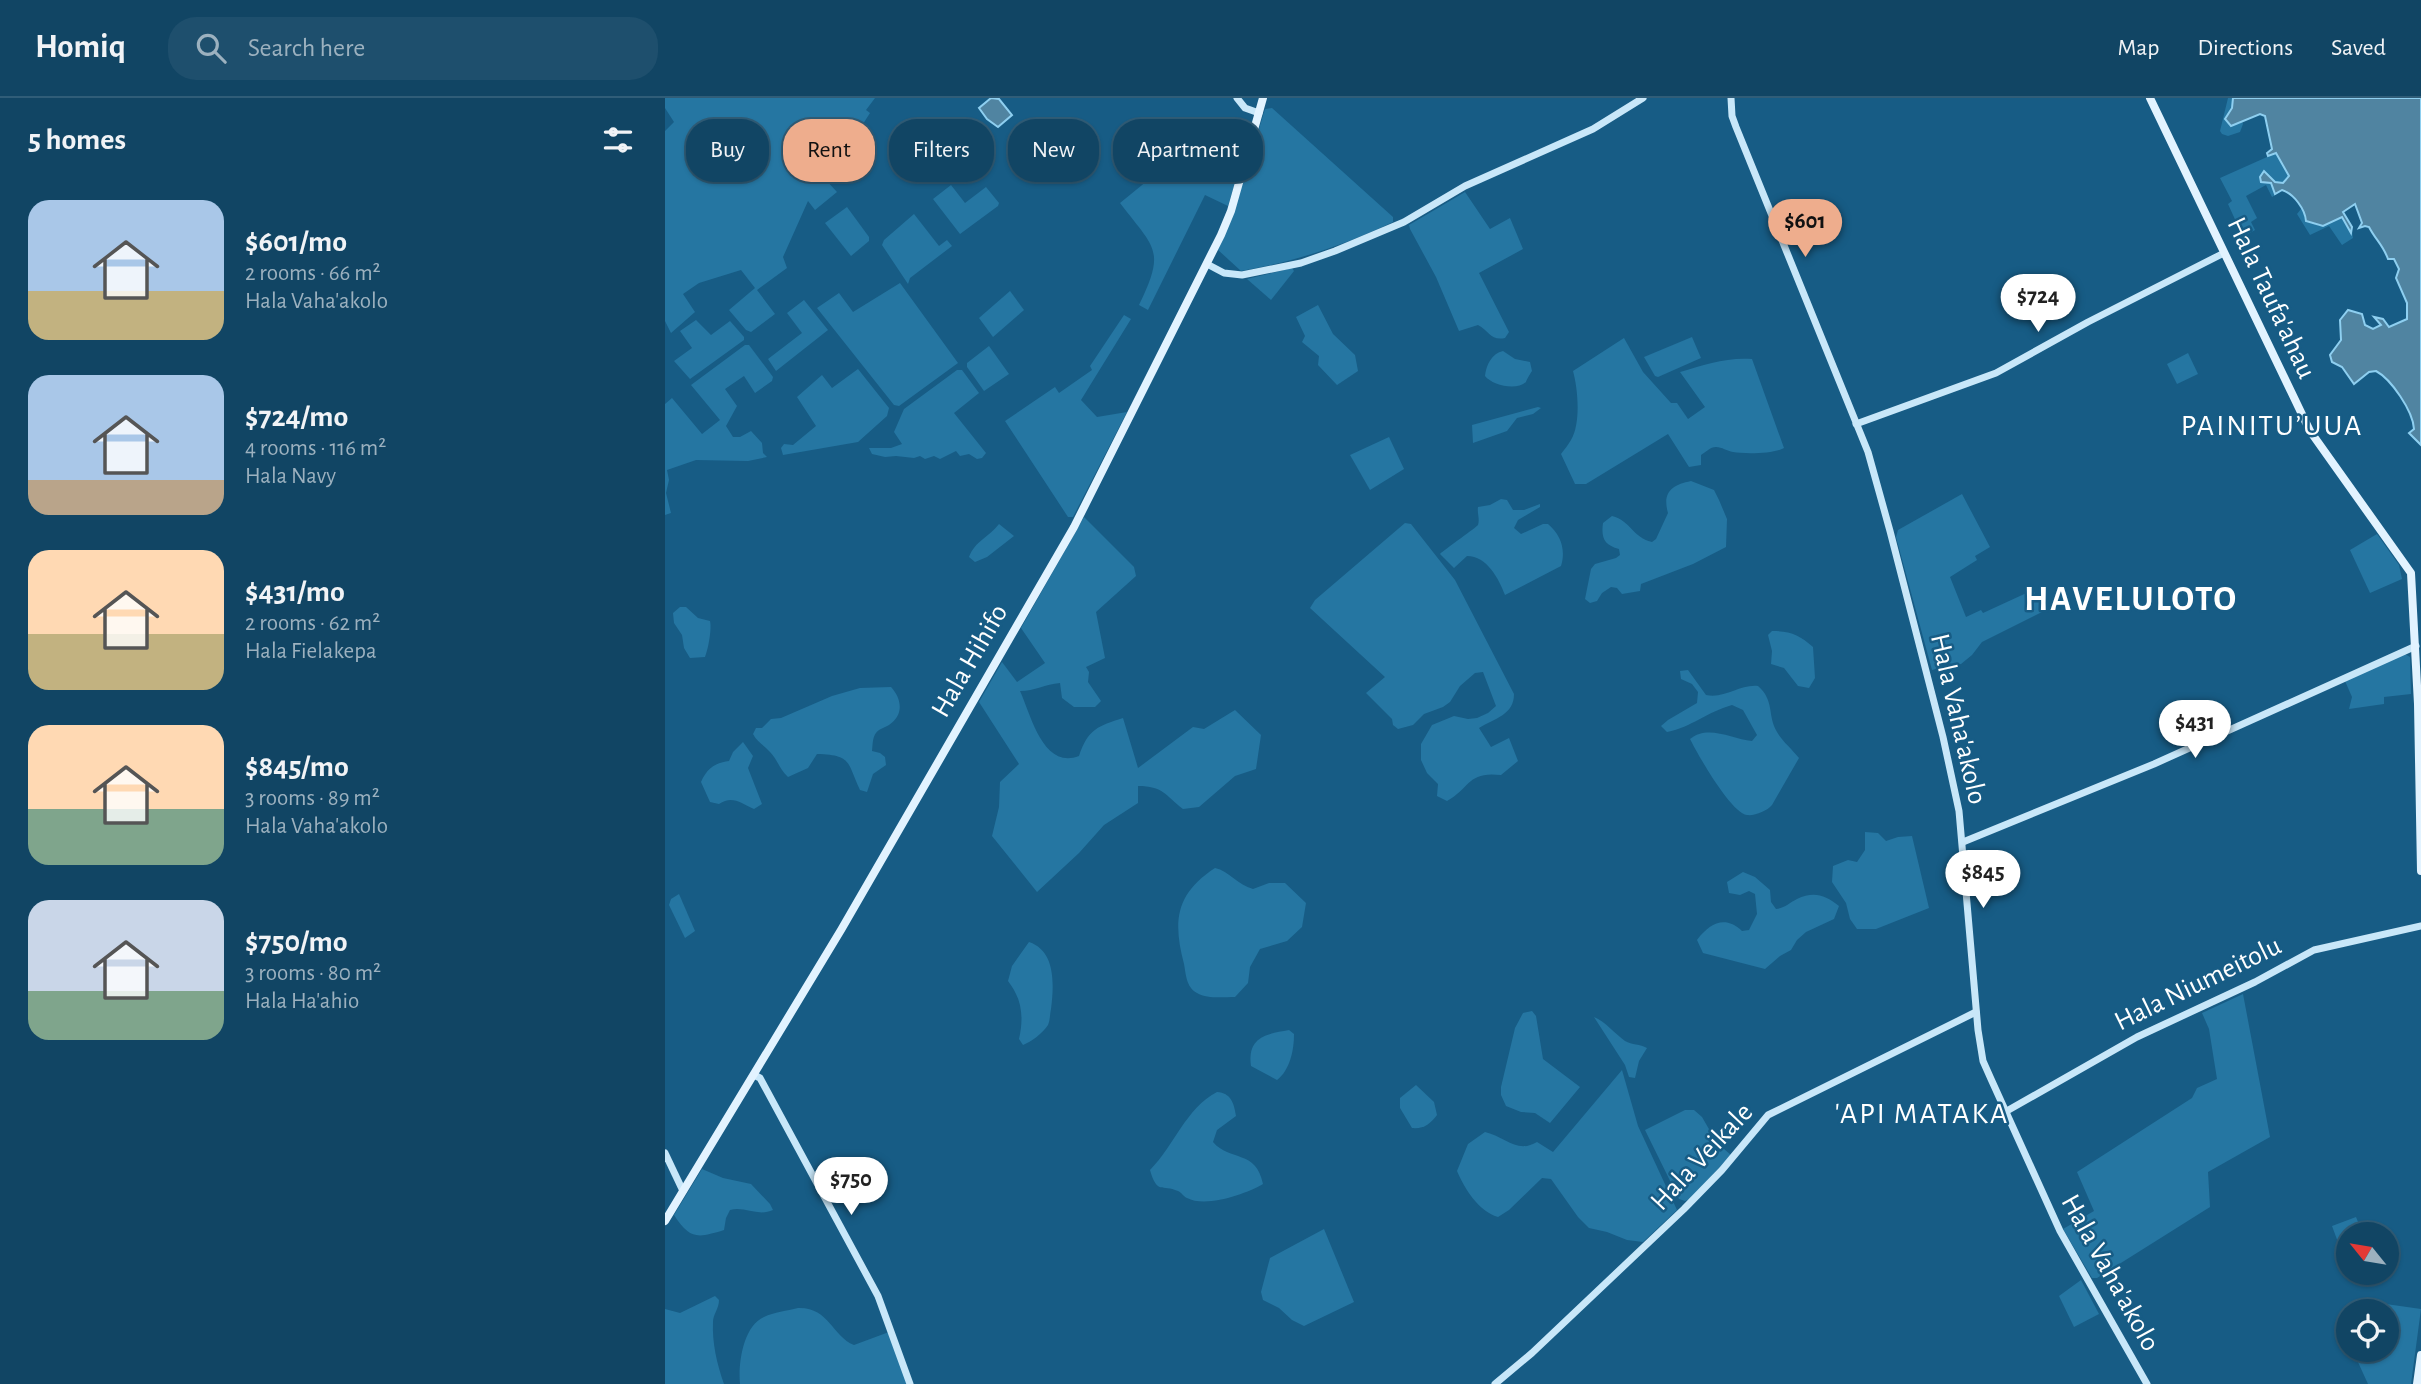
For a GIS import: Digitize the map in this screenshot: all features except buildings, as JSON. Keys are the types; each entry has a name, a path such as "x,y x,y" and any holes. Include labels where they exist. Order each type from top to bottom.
{"main road":[{"name":"Hala Hihifo","path":"665,1221 880,865 1074,527 1231,211 1263,98"},
{"name":"Hala Taufa'ahau","path":"2150,98 2310,431 2408,567 2413,582 2416,646 2421,871"},
{"path":"2417,1384 2421,1356"}],"street":[{"path":"1237,98 1245,108 1259,113"},
{"path":"1207,264 1224,273 1242,275 1301,263 1335,251 1404,222 1465,186 1593,129 1643,98"},
{"name":"Hala Vaha'akolo","path":"1731,98 1736,127 1876,477 1943,737 1963,842 1976,1012 1983,1061 2060,1231 2147,1384"},
{"path":"1856,424 1996,373 2088,322 2224,253"},
{"path":"1963,842 2154,764 2416,646"},
{"name":"Hala Niumeitolu","path":"2005,1112 2137,1037 2255,982 2314,950 2421,926"},
{"name":"Hala Veikale","path":"1495,1384 1532,1353 1684,1209 1723,1170 1768,1115 1976,1012"},
{"path":"754,1075 760,1079 878,1296 911,1384"},
{"path":"665,1153 683,1191"}],"shaded area":[{"path":"665,98 875,98 866,110 870,113 866,119 783,119 783,182 828,182 837,192 815,210 808,201 783,257 787,268 757,290 775,314 751,332 746,330 729,310 755,288 741,270 699,283 683,294 695,312 671,333 665,321 665,131 674,122 665,108"},
{"path":"991,98 999,99 1012,115 998,127 994,124 994,119 987,119 979,108"},
{"path":"2228,98 2233,98 2233,104 2225,119 2239,124 2242,121 2243,124 2240,132 2228,136 2220,131"},
{"path":"2233,98 2421,98 2421,445 2409,433 2414,429 2410,413 2382,375 2376,371 2369,372 2354,384 2342,367 2332,362 2330,355 2341,340 2340,320 2348,310 2362,314 2365,325 2373,329 2381,325 2374,317 2383,319 2389,327 2407,319 2407,303 2396,278 2399,269 2394,259 2388,259 2369,227 2359,228 2362,223 2355,204 2343,212 2352,227 2351,233 2342,217 2323,226 2306,221 2295,198 2282,190 2275,194 2271,183 2261,182 2260,177 2264,171 2275,182 2283,183 2289,176 2276,153 2268,156 2267,153 2272,149 2265,116 2260,114 2231,126 2225,119 2232,108"},
{"path":"1272,108 1393,217 1393,222 1319,252 1241,271 1217,249 1234,211 1243,182 1263,182 1262,119 1265,109"},
{"path":"2276,153 2289,176 2284,183 2299,192 2310,221 2320,226 2342,217 2352,231 2353,238 2342,245 2329,226 2310,235 2297,214 2301,209 2293,196 2284,190 2272,197 2266,185 2246,196 2257,218 2251,222 2255,230 2243,237 2228,204 2232,201 2220,178"},
{"path":"1146,182 1235,182 1228,206 1205,195 1148,310 1139,305 1152,272 1153,250 1142,230 1120,203"},
{"path":"951,185 965,203 986,187 999,203 998,206 960,234 933,199"},
{"path":"1465,192 1490,229 1510,218 1523,249 1479,273 1509,332 1505,338 1493,337 1478,325 1459,331 1436,277 1410,229 1409,225"},
{"path":"847,207 869,237 869,241 851,256 825,223"},
{"path":"914,214 939,246 947,240 952,246 910,278 908,284 882,245 884,240"},
{"path":"1292,268 1294,271 1271,300 1247,279"},
{"path":"900,283 958,363 899,406 894,405 817,308 839,293 853,312"},
{"path":"1010,291 1024,310 993,337 979,318"},
{"path":"804,300 828,330 776,371 768,359 802,333 787,313"},
{"path":"1318,305 1333,334 1355,355 1358,371 1337,385 1318,365 1319,356 1302,342 1305,336 1296,317"},
{"path":"1124,315 1131,319 1081,400 1097,417 1127,412 1073,517 1068,517 1005,421 1055,387 1059,393 1092,370 1090,366"},
{"path":"696,320 711,335 730,321 744,340 690,379 674,361 692,348 680,331"},
{"path":"1692,337 1701,358 1655,376 1644,357"},
{"path":"1624,338 1643,372 1671,403 1677,403 1688,419 1705,407 1680,372 1725,360 1752,359 1784,448 1751,453 1714,447 1701,455 1701,465 1689,467 1668,434 1586,484 1575,484 1561,454 1571,440 1576,425 1577,396 1573,371"},
{"path":"745,345 749,345 773,377 772,381 755,393 744,376 725,389 737,406 726,426 733,437 740,437 751,431 762,443 763,453 767,457 748,461 696,460 667,470 669,480 666,493 671,513 665,515 665,404 672,398 702,434 720,420 691,385"},
{"path":"989,346 1009,374 984,391 967,363"},
{"path":"1503,351 1515,359 1530,362 1532,371 1522,385 1504,386 1485,376 1490,360"},
{"path":"2188,353 2198,374 2177,384 2167,364"},
{"path":"858,369 889,408 887,416 858,442 783,455 781,448 784,444 793,445 816,426 797,397 822,375 832,388"},
{"path":"957,370 962,370 979,393 954,413 986,453 982,458 977,459 969,454 960,456 956,451 940,459 934,456 925,459 920,456 885,457 872,454 869,448 891,448 902,444 894,432 904,409"},
{"path":"1541,408 1533,414 1517,418 1507,431 1473,443 1472,425"},
{"path":"1389,437 1404,469 1370,490 1350,455"},
{"path":"1691,481 1714,490 1727,519 1726,547 1693,564 1641,584 1640,591 1622,594 1617,588 1611,587 1602,593 1597,601 1590,603 1585,599 1591,569 1595,564 1620,555 1619,549 1605,540 1603,523 1612,516 1618,518 1640,537 1652,542 1668,513 1666,500 1670,491"},
{"path":"1962,494 1990,547 1975,556 1977,560 1950,577 1966,617 1981,610 1983,613 2033,590 2044,611 1982,642 1961,664 1945,662 1932,670 1896,537 1898,530"},
{"path":"1501,499 1507,500 1513,510 1524,510 1540,504 1540,507 1518,520 1514,528 1521,534 1548,524 1559,538 1563,549 1561,566 1505,595 1496,576 1481,560 1467,556 1454,568 1440,554 1478,525 1478,507"},
{"path":"1084,517 1134,567 1136,576 1096,612 1105,658 1086,667 1089,672 1088,682 1101,701 1095,707 1074,707 1062,698 1060,683 1020,691 1034,726 1047,748 1056,755 1067,758 1079,756 1090,734 1123,718 1138,768 1193,727 1204,729 1235,710 1261,735 1256,769 1235,776 1199,807 1183,809 1158,790 1138,786 1138,803 1104,825 1079,853 1037,892 992,836 999,807 1000,782 1019,764 979,702 1002,662 1017,682 1045,663 1021,628"},
{"path":"1405,523 1411,524 1455,580 1514,694 1511,707 1507,711 1479,728 1491,747 1509,738 1518,761 1501,775 1490,774 1476,778 1447,801 1437,796 1438,784 1427,773 1421,760 1421,744 1432,725 1454,716 1477,718 1496,706 1483,672 1475,673 1460,686 1450,702 1443,707 1424,714 1413,725 1398,729 1393,725 1392,719 1366,693 1385,677 1310,608 1315,600"},
{"path":"999,524 1014,536 987,557 975,562 969,557 972,552"},
{"path":"2377,534 2399,565 2402,579 2370,593 2350,550"},
{"path":"680,607 686,607 698,618 710,621 705,657 690,658 684,648 673,613"},
{"path":"1772,631 1794,634 1813,647 1815,678 1809,688 1798,686 1784,668 1771,664 1772,651 1768,635"},
{"path":"2405,654 2410,657 2411,694 2384,697 2384,704 2349,709 2352,697 2345,681"},
{"path":"1688,670 1706,695 1720,695 1758,686 1767,697 1777,732 1799,758 1772,805 1764,811 1747,815 1732,805 1690,739 1704,733 1712,733 1752,741 1757,735 1743,710 1732,705 1667,732 1661,726 1697,703 1698,692 1692,684 1681,679 1680,671"},
{"path":"891,687 899,702 899,712 894,721 879,730 874,737 872,751 885,757 886,765 873,774 867,792 860,790 847,762 837,756 817,754 808,768 788,777 773,755 753,734 756,728 762,728 771,719 781,718 832,696 860,688"},
{"path":"743,742 753,756 748,768 762,804 754,809 732,800 719,804 710,802 701,782 703,777 712,767 729,761 733,752"},
{"path":"1865,832 1878,833 1886,841 1912,836 1929,908 1876,929 1857,929 1850,919 1846,903 1832,882 1833,866 1848,860 1857,862 1865,850"},
{"path":"1215,868 1253,889 1269,883 1285,883 1306,903 1302,927 1287,941 1260,949 1250,967 1248,983 1235,997 1205,996 1193,990 1187,980 1181,949 1178,922 1180,910 1192,888"},
{"path":"1743,872 1755,877 1770,890 1771,902 1776,909 1809,895 1819,895 1839,906 1834,919 1806,932 1791,950 1765,969 1703,953 1697,940 1712,925 1724,922 1742,931 1749,930 1757,914 1755,894 1749,891 1740,895 1729,893 1727,882"},
{"path":"679,894 695,931 685,938 669,905 671,899"},
{"path":"1029,942 1038,946 1049,961 1053,990 1048,1025 1037,1037 1023,1045 1019,1039 1021,1008 1008,981 1012,966"},
{"path":"2243,994 2270,1137 2208,1172 2210,1207 2097,1278 2092,1278 2063,1229 2094,1211 2077,1172 2192,1098 2197,1088 2217,1079 2209,1029 2202,1013"},
{"path":"1532,1011 1536,1016 1543,1059 1580,1087 1550,1123 1535,1113 1521,1112 1506,1106 1501,1095 1515,1028 1523,1013"},
{"path":"1594,1017 1625,1041 1647,1048 1639,1061 1635,1078 1629,1077 1625,1065"},
{"path":"1289,1030 1294,1034 1293,1047 1288,1065 1277,1080 1251,1066 1252,1049 1259,1039"},
{"path":"1622,1070 1638,1126 1677,1210 1643,1242 1589,1228 1551,1179 1542,1178 1498,1217 1478,1205 1457,1171 1468,1144 1485,1132 1517,1145 1537,1142 1553,1152"},
{"path":"1416,1085 1434,1102 1437,1115 1426,1125 1412,1128 1400,1108 1400,1098"},
{"path":"1217,1092 1226,1094 1231,1100 1236,1116 1217,1130 1213,1142 1255,1165 1263,1184 1247,1192 1215,1201 1195,1201 1178,1191 1158,1186 1150,1170 1189,1117 1206,1099"},
{"path":"1685,1110 1694,1110 1702,1117 1717,1143 1731,1155 1690,1199 1685,1201 1679,1199 1645,1130"},
{"path":"702,1169 723,1178 751,1184 773,1210 730,1210 724,1230 707,1235 690,1233 674,1215"},
{"path":"2356,1217 2358,1222 2343,1222"},
{"path":"1324,1229 1354,1302 1304,1326 1263,1300 1261,1292 1270,1258"},
{"path":"2081,1280 2099,1314 2074,1327 2059,1296"},
{"path":"715,1296 719,1300 713,1319 713,1338 724,1384 665,1384 665,1309 680,1313"},
{"path":"2399,1306 2421,1309 2411,1384 2368,1384 2358,1362 2399,1362"},
{"path":"798,1308 817,1312 854,1345 889,1332 907,1384 740,1384 741,1356 751,1328 768,1315"}],"district":[{"name":"PAINITU’UUA","path":"2272,426"},
{"name":"HAVELULOTO","path":"2131,599"},
{"name":"'API MATAKA","path":"1922,1114"}]}
